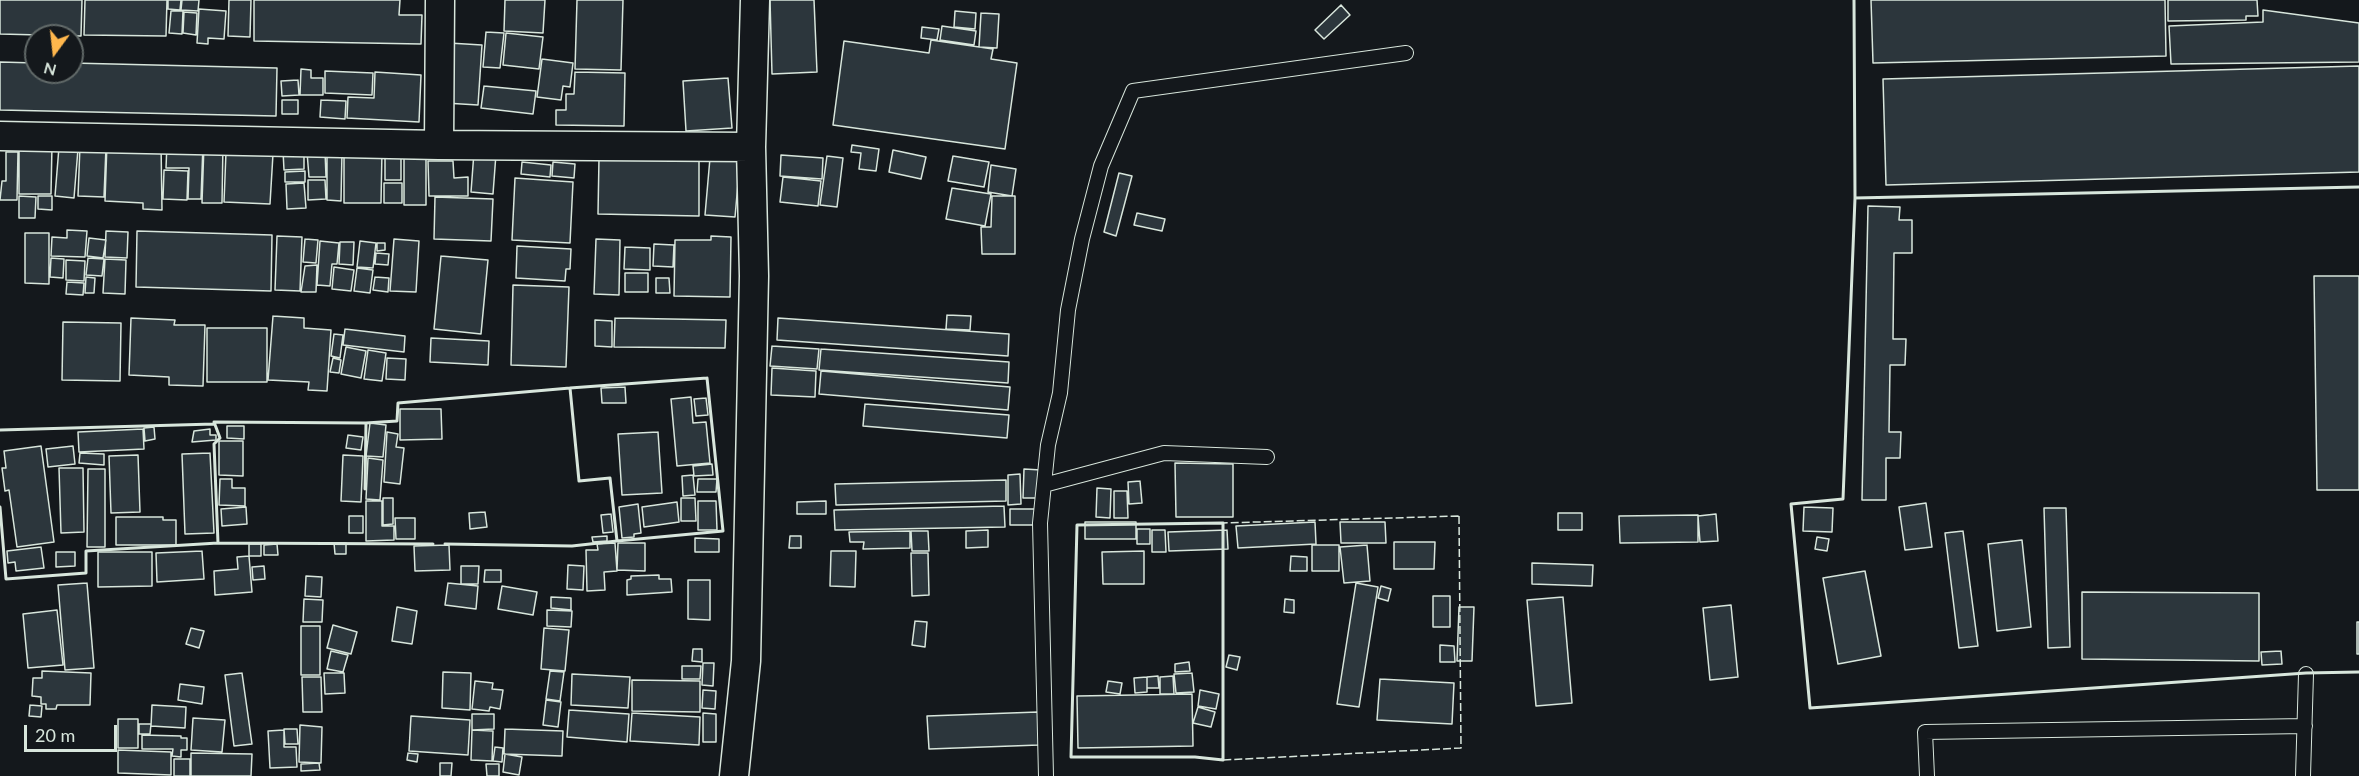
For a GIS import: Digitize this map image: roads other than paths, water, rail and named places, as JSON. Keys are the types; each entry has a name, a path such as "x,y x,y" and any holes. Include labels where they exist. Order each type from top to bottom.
{"street":[{"path":"439,145 440,0"},
{"path":"734,776 746,661 754,276 751,147 755,0"},
{"path":"0,136 439,145 751,147"}],"lane":[{"path":"1046,776 1040,523 1048,445 1060,393 1068,310 1082,239 1101,166 1133,91 1406,53"},
{"path":"1044,485 1164,453 1267,457"},
{"path":"2303,776 2306,674"},
{"path":"1927,776 1925,732 2305,726"}]}
